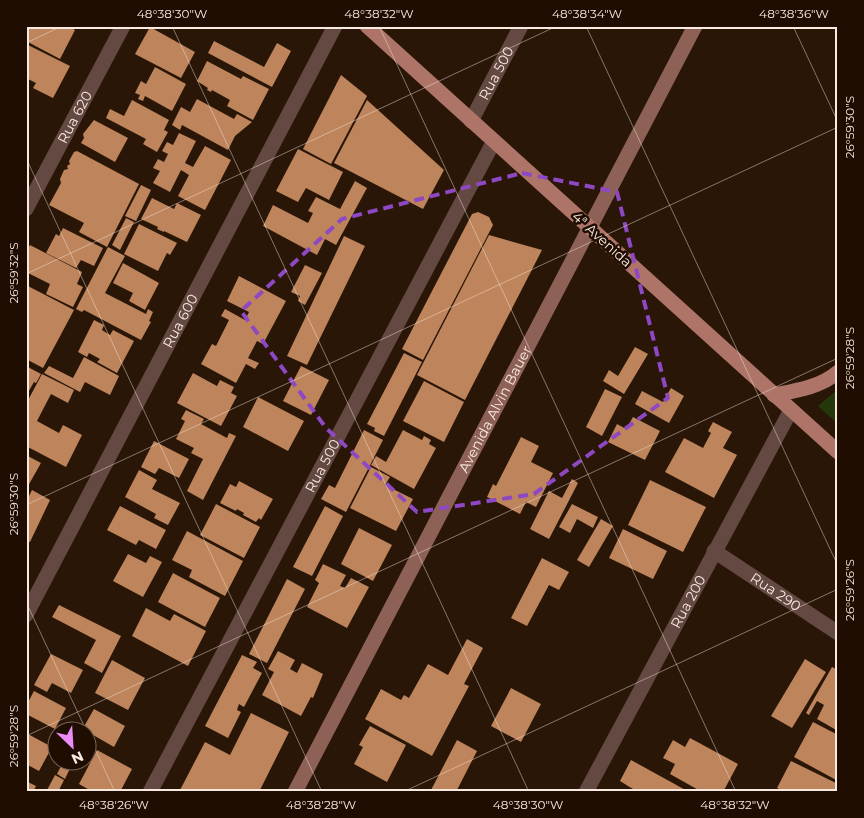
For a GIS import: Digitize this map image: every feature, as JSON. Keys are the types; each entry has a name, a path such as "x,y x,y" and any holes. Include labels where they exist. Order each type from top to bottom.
{"main road":[{"name":"4ª Avenida","path":"367,26 838,452"},
{"name":"Avenida Alvin Bauer","path":"295,792 696,26"},
{"path":"774,395 809,387 832,378 838,372"}],"street":[{"name":"Rua 620","path":"26,209 123,26"},
{"name":"Rua 600","path":"26,615 334,26"},
{"name":"Rua 500","path":"471,121 521,26"},
{"name":"Rua 500","path":"150,792 494,141"},
{"name":"Rua 200","path":"586,792 791,410"},
{"name":"Rua 290","path":"714,551 838,633"}],"highlighted area":[{"path":"522,173 617,192 668,398 534,494 417,512 326,428 241,311 342,219"}],"green space":[{"path":"838,389 838,424 818,406"}],"building":[{"path":"26,26 68,26 75,30 60,59 26,41"},
{"path":"150,27 195,52 181,78 135,54"},
{"path":"214,41 264,67 277,43 291,51 272,87 208,53"},
{"path":"26,44 70,66 53,98 33,88 36,83 26,78"},
{"path":"207,61 241,79 243,76 269,89 253,120 227,106 230,100 212,90 211,92 207,90 208,88 197,81"},
{"path":"155,67 186,84 172,111 145,96 143,101 138,99 140,95 135,93 141,81 146,84"},
{"path":"341,75 367,96 331,164 303,149"},
{"path":"197,99 234,119 237,114 252,122 235,136 228,150 182,125 180,130 172,125 181,107 190,112"},
{"path":"132,100 169,120 164,130 168,132 157,152 143,144 146,139 106,118 110,109 124,116"},
{"path":"367,100 444,170 423,209 334,163"},
{"path":"94,120 128,138 115,162 81,143 84,138 83,134"},
{"path":"179,133 196,141 185,163 193,167 205,146 231,160 205,210 178,196 189,175 181,170 170,192 153,183 160,171 153,168 158,159 164,162 168,154 162,151 167,142 173,145"},
{"path":"298,149 343,172 329,200 306,188 298,202 276,191"},
{"path":"77,151 139,184 107,247 79,232 84,223 49,205 61,183 60,179 64,170 68,169 69,161 74,152"},
{"path":"355,181 367,188 336,245 325,239 317,255 263,226 273,205 308,223 313,213 308,211 316,197 340,209"},
{"path":"141,185 151,190 136,221 125,216"},
{"path":"152,198 174,209 177,203 201,215 187,242 157,229 158,227 141,219"},
{"path":"478,212 489,217 493,225 423,360 402,349 472,214"},
{"path":"126,218 134,222 120,250 112,245"},
{"path":"139,224 177,243 170,255 167,253 158,271 124,254"},
{"path":"63,228 103,248 94,266 81,260 76,268 46,253 56,234 59,236"},
{"path":"489,235 542,250 465,400 417,375"},
{"path":"344,236 365,246 307,365 287,356"},
{"path":"30,245 82,272 77,284 83,287 73,307 46,294 50,284 26,272 26,253"},
{"path":"108,247 125,256 105,293 146,314 148,309 153,312 149,321 151,322 141,340 84,310 82,312 76,309"},
{"path":"123,263 159,283 145,310 129,301 133,293 113,283"},
{"path":"305,265 322,273 305,305 298,301 300,296 291,292"},
{"path":"239,276 286,301 263,344 257,341 248,358 259,363 255,369 246,364 236,383 201,364 212,344 216,346 229,320 221,316 225,309 245,320 249,312 227,301"},
{"path":"26,285 74,310 43,368 26,359"},
{"path":"94,320 104,325 102,330 110,335 113,330 134,341 117,373 97,362 100,359 89,353 87,357 78,352"},
{"path":"635,347 648,354 624,394 603,381 609,370 618,376"},
{"path":"404,353 422,362 384,436 374,431 375,428 367,424"},
{"path":"84,357 119,376 110,395 85,382 80,392 44,373 49,366 73,378"},
{"path":"26,366 41,374 26,396"},
{"path":"301,366 329,380 311,415 283,401"},
{"path":"193,373 217,386 220,380 234,387 231,393 237,396 221,426 177,403"},
{"path":"42,374 74,390 68,403 51,394 37,421 59,433 63,425 82,435 66,467 26,446 26,404"},
{"path":"424,381 464,402 444,442 403,421"},
{"path":"671,388 684,396 669,423 635,404 642,391 663,402"},
{"path":"605,389 622,397 602,436 586,427"},
{"path":"258,397 304,421 288,451 243,427"},
{"path":"186,410 204,419 201,424 227,438 229,433 236,436 203,500 187,491 203,459 191,453 194,448 176,439 185,421 181,419"},
{"path":"633,417 660,431 645,460 608,442 617,424 626,429"},
{"path":"713,422 732,432 723,448 737,455 714,498 665,472 684,438 703,448 711,433 708,431"},
{"path":"364,430 383,440 346,512 321,499 329,485 335,488"},
{"path":"403,430 422,440 424,436 431,440 429,444 436,448 414,489 371,465 376,456 386,462"},
{"path":"521,437 539,446 531,462 553,473 536,507 526,502 520,514 487,497 493,484 496,486"},
{"path":"154,441 189,459 179,478 159,468 155,474 141,467"},
{"path":"26,455 41,463 28,486 26,485"},
{"path":"371,467 390,477 385,485 413,499 396,531 350,508"},
{"path":"139,470 157,480 152,489 180,503 168,525 154,518 156,514 125,497"},
{"path":"572,479 578,483 549,539 530,529 549,491 562,498"},
{"path":"650,480 706,507 683,552 628,525"},
{"path":"239,481 273,499 261,520 259,518 256,522 243,515 244,513 237,509 236,511 220,503 230,484 236,487"},
{"path":"32,490 50,500 30,542 26,540 26,497 28,498"},
{"path":"216,504 260,527 244,558 200,535"},
{"path":"572,504 598,517 593,528 577,519 570,533 559,527"},
{"path":"120,506 166,530 156,549 139,540 136,545 107,530"},
{"path":"325,506 343,516 312,576 293,567"},
{"path":"601,519 613,526 589,567 577,560"},
{"path":"359,528 392,545 373,581 341,564"},
{"path":"623,529 667,551 653,579 609,558"},
{"path":"187,531 243,561 225,596 189,577 192,570 172,560"},
{"path":"128,554 146,563 150,556 162,562 143,597 113,581"},
{"path":"542,558 569,572 559,590 549,585 527,626 511,618"},
{"path":"323,564 346,575 340,586 345,588 351,578 369,587 347,628 307,607 319,583 315,580"},
{"path":"173,573 220,598 205,627 158,602"},
{"path":"287,579 305,589 267,663 249,654"},
{"path":"59,605 121,636 102,673 84,663 96,640 52,617"},
{"path":"146,608 170,621 174,614 206,631 188,666 132,636"},
{"path":"467,639 483,648 464,684 469,686 432,756 365,719 381,689 401,700 404,695 409,698 428,664 448,675"},
{"path":"278,651 295,660 290,669 297,673 302,663 323,674 313,698 311,697 301,716 262,695 274,672 268,669"},
{"path":"51,654 83,670 71,693 52,683 47,692 34,685"},
{"path":"242,655 257,662 253,668 262,673 244,707 239,704 237,710 241,712 228,738 205,726"},
{"path":"805,659 826,672 792,728 771,716"},
{"path":"112,660 145,678 128,710 95,693"},
{"path":"832,667 838,670 838,731 817,719 824,705 817,701 809,715 806,713"},
{"path":"511,688 541,704 521,742 491,726"},
{"path":"34,691 66,708 60,720 48,720 48,725 26,714 26,706"},
{"path":"94,709 125,726 114,747 98,738 98,720 88,720"},
{"path":"251,713 289,732 259,792 179,792 205,742 230,755"},
{"path":"813,722 838,735 838,781 794,757"},
{"path":"370,726 406,745 387,782 354,764 363,747 359,745"},
{"path":"26,733 48,745 48,754 39,771 26,764"},
{"path":"690,738 738,764 723,792 702,792 670,774 675,764 663,758 673,740 685,747"},
{"path":"457,740 477,751 456,792 430,792"},
{"path":"98,751 132,769 120,792 93,792 79,784 86,770 98,770"},
{"path":"631,760 689,792 638,792 620,781"},
{"path":"791,761 838,784 838,792 785,792 777,788"},
{"path":"59,770 69,770 65,779 57,774"},
{"path":"55,775 64,780 58,792 46,792"},
{"path":"26,781 36,786 33,792 26,792"}]}
